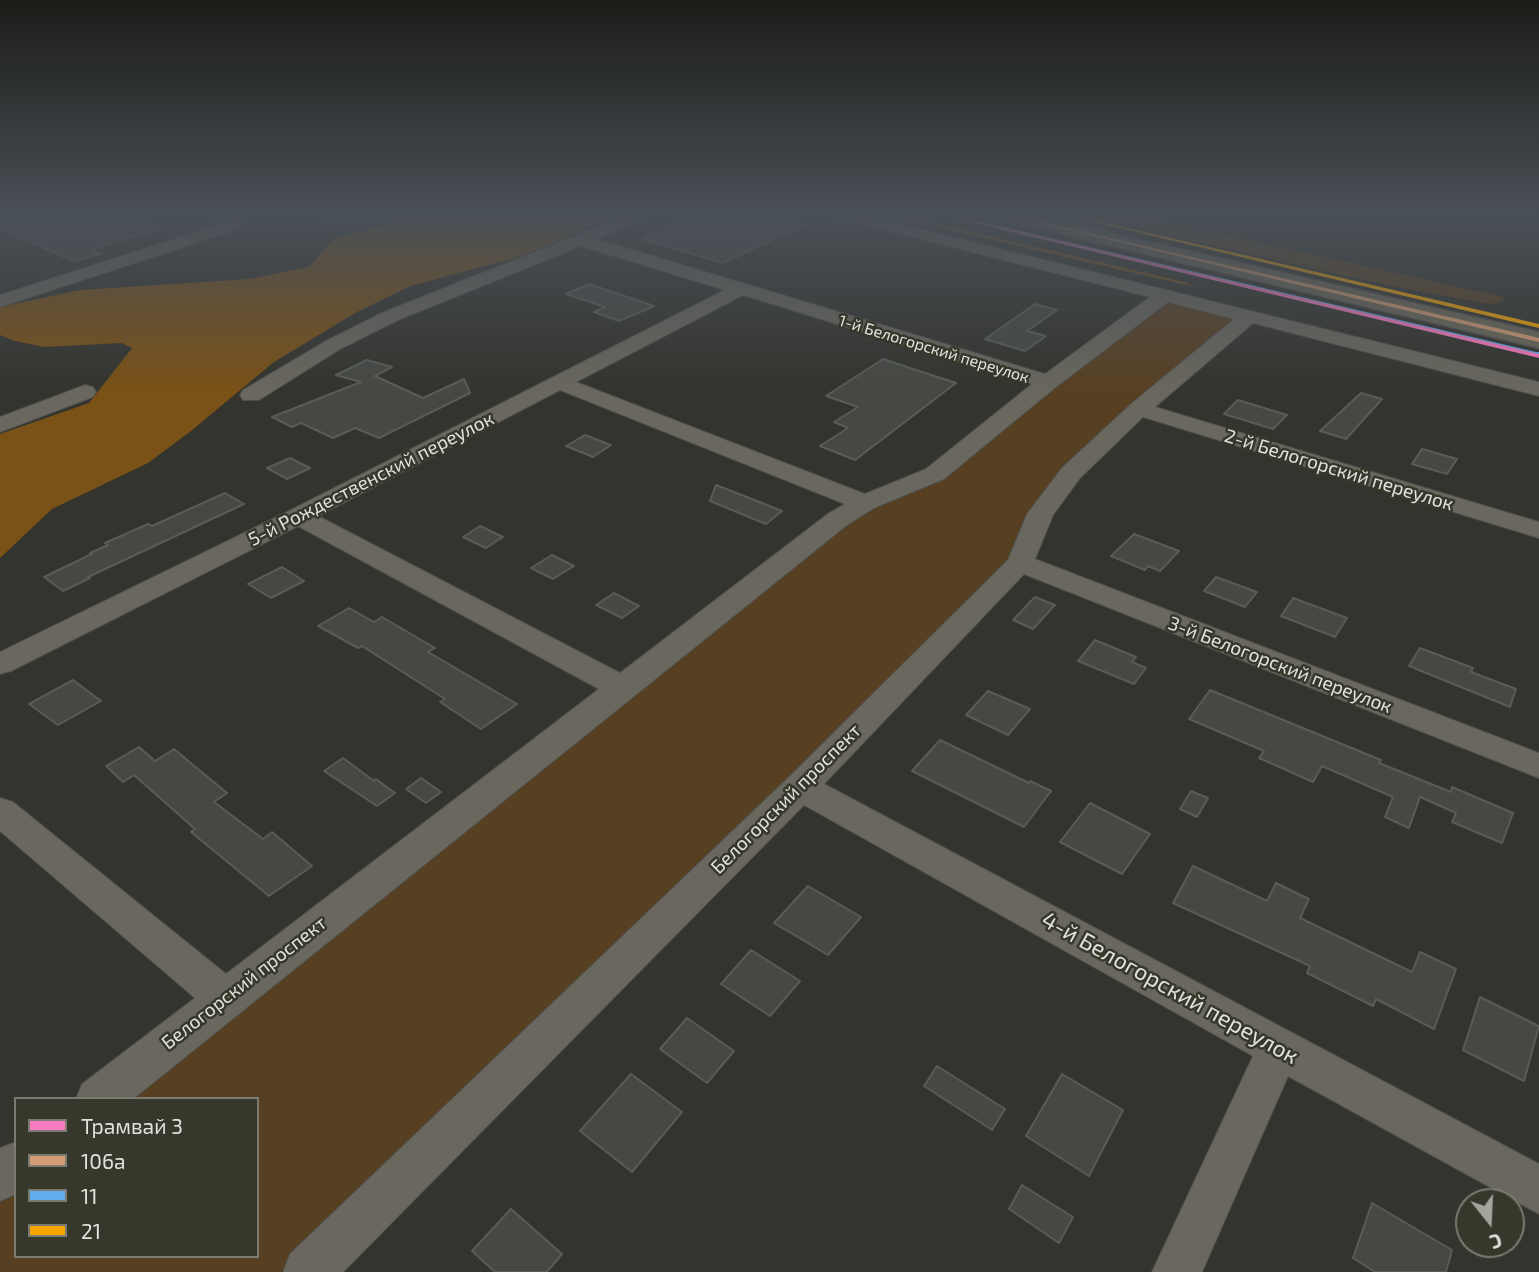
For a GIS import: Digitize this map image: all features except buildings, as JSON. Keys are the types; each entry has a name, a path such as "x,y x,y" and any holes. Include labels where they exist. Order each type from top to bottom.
{"main road":[{"path":"1271,273 1539,340"},
{"path":"1302,273 1539,323"}],"street":[{"path":"0,301 85,273"},
{"path":"251,395 333,345 391,316 497,273"},
{"name":"1-й Белогорский переулок","path":"686,273 1048,383"},
{"path":"1078,273 1539,389"},
{"name":"5-й Рождественский переулок","path":"0,664 298,516 739,290"},
{"name":"Белогорский проспект","path":"101,1097 838,519 865,503 935,474 1048,383 1165,295"},
{"name":"Белогорский проспект","path":"308,1272 800,787 1020,563 1040,514 1071,472 1139,409 1248,317"},
{"path":"560,383 865,503"},
{"path":"0,425 85,392"},
{"name":"2-й Белогорский переулок","path":"1139,409 1539,530"},
{"path":"298,516 621,687"},
{"name":"3-й Белогорский переулок","path":"1020,563 1539,766"},
{"name":"4-й Белогорский переулок","path":"800,787 1539,1190"},
{"path":"0,811 225,998"},
{"path":"1177,1272 1279,1046"}],"shaded area":[{"path":"278,273 457,273 410,286 355,313 274,362 148,463 52,509 0,558 0,434 89,403 132,348 122,343 44,347 15,341 0,335 0,307 80,290 250,279"},
{"path":"1136,273 1148,273 1195,287"},
{"path":"1336,273 1398,273 1504,297 1500,302 1490,304"},
{"path":"1169,302 1233,319 1233,324 1145,397 1010,564 281,1272 0,1272 0,1189 14,1178 14,1258 259,1258 259,1097 117,1097 849,516 912,490 1160,304"}],"tram line":[{"name":"3","path":"1190,273 1539,356"}],"transit line":[{"name":"11","path":"1193,273 1536,354"},
{"name":"106а","path":"1256,273 1539,340"},
{"name":"21","path":"1315,273 1539,326"}]}
